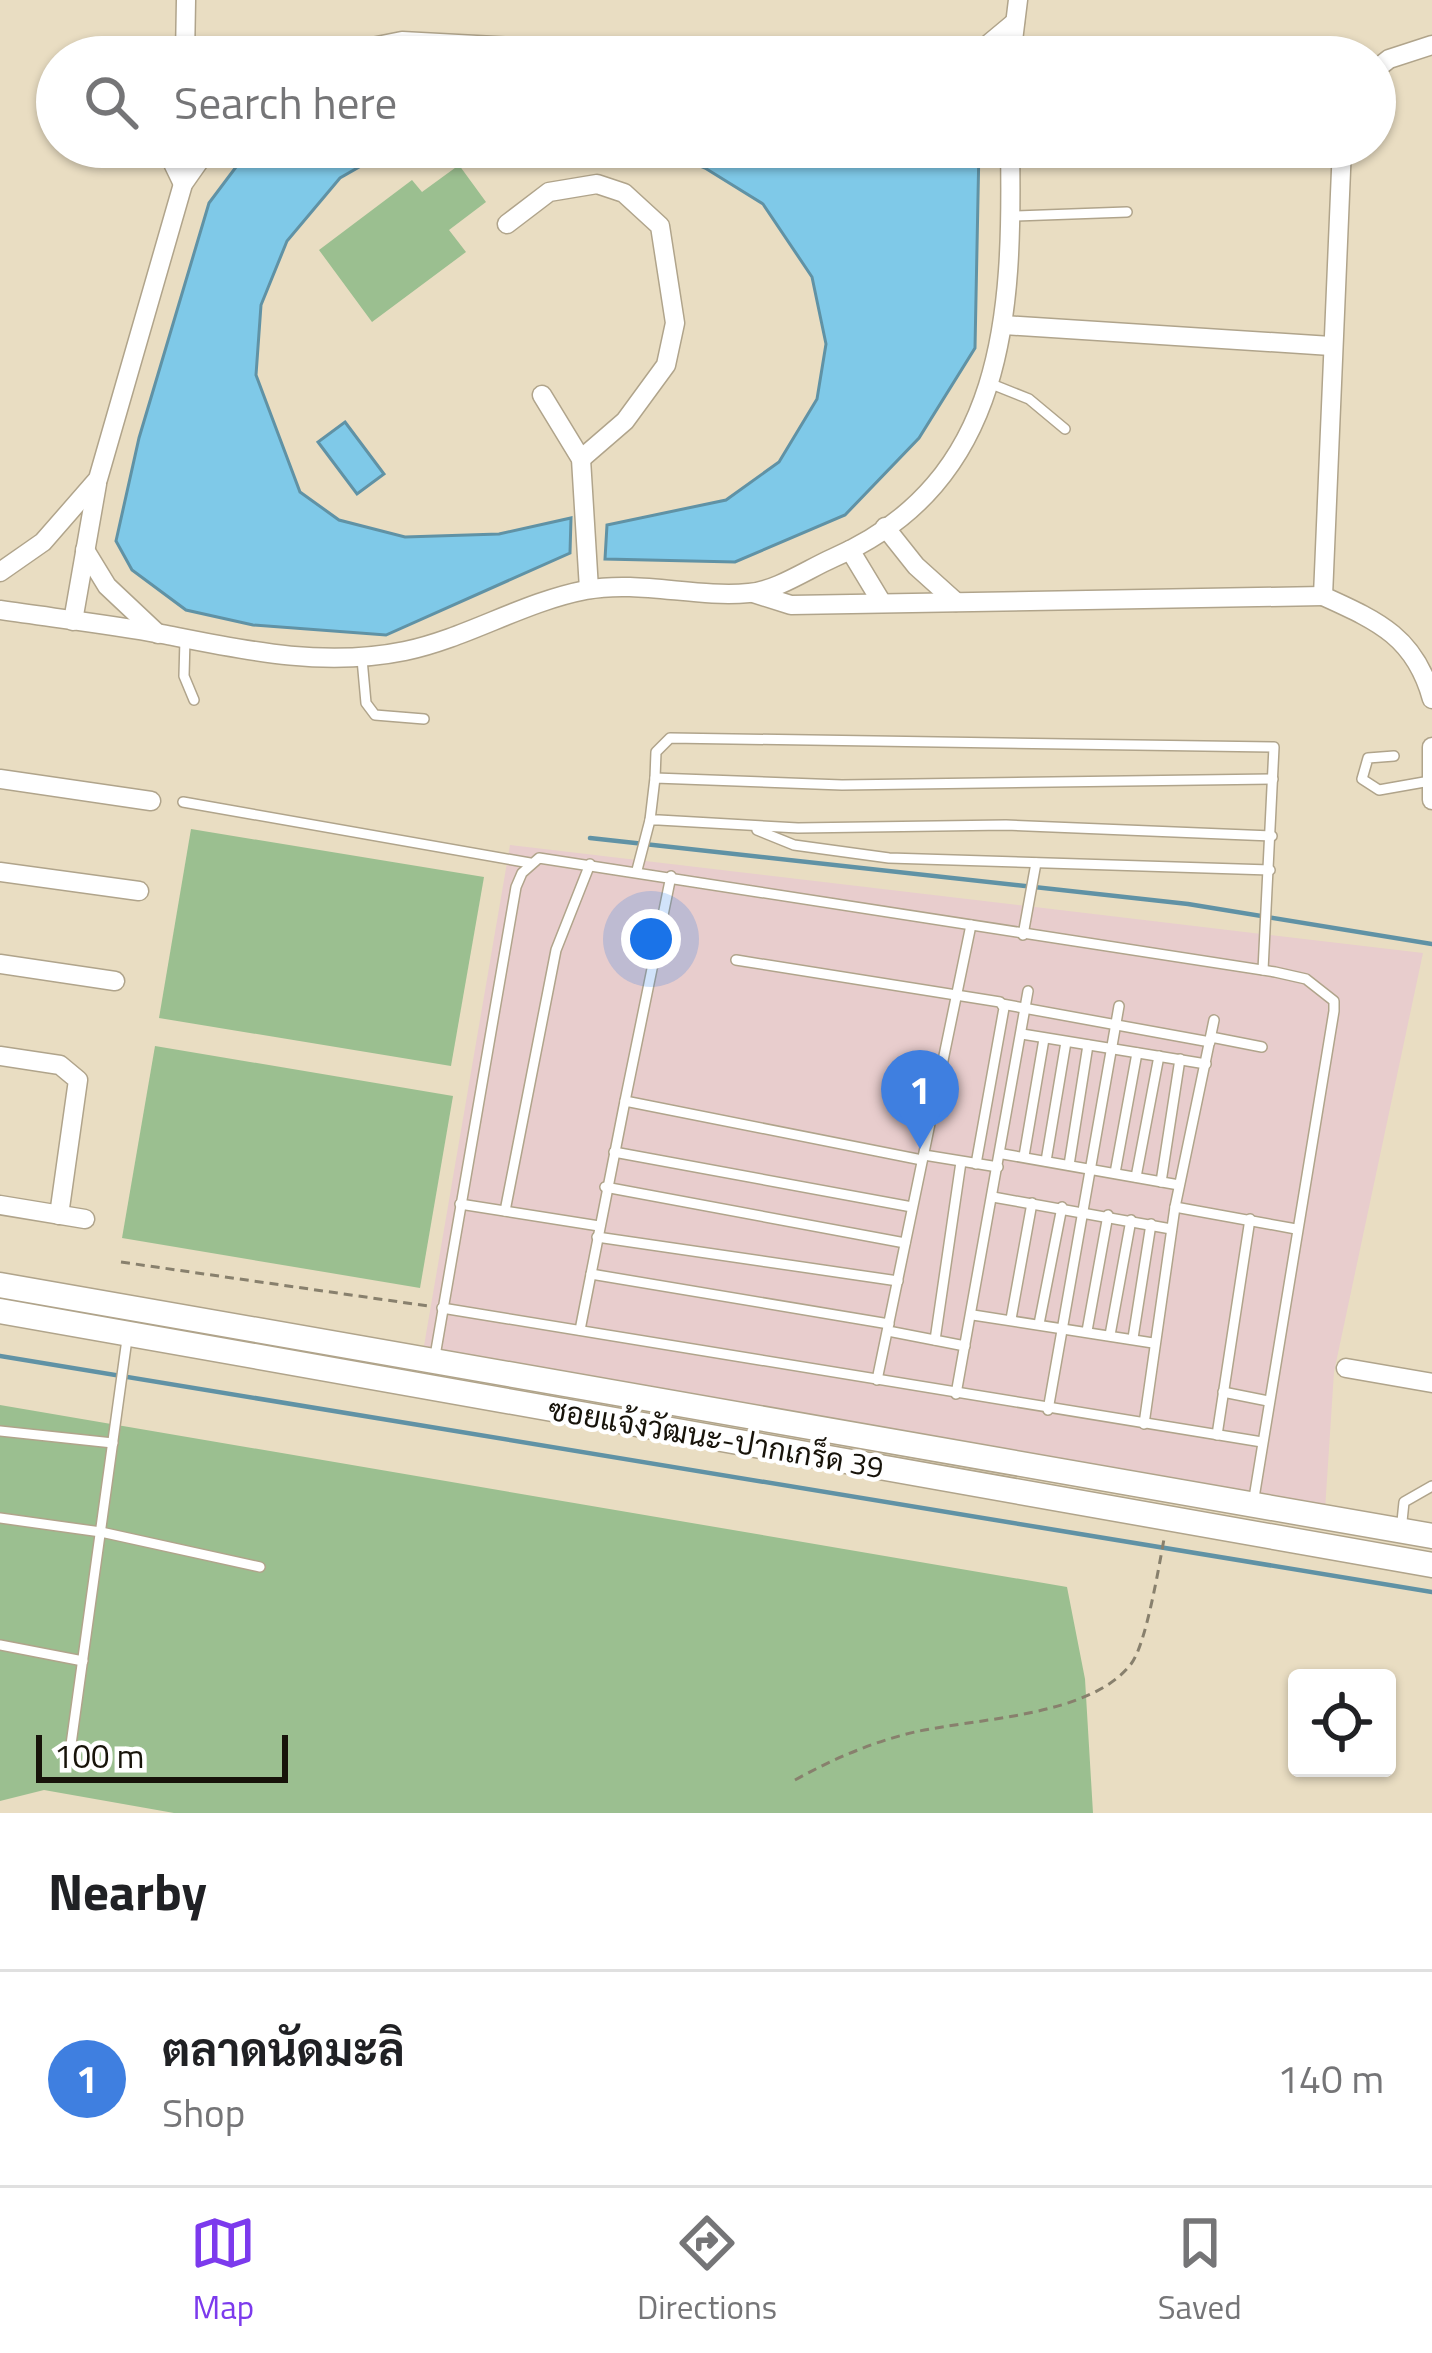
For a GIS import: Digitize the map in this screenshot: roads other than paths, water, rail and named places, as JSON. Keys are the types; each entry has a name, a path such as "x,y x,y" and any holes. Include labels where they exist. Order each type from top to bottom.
{"main road":[{"name":"ซอยแจ้งวัฒนะ-ปากเกร็ด 39","path":"0,1286 1432,1536"},
{"name":"ซอยแจ้งวัฒนะ-ปากเกร็ด 39","path":"0,1311 1432,1565"}],"street":[{"path":"186,0 187,36"},
{"path":"1013,36 1018,0"},
{"path":"998,36 1015,22"},
{"path":"1396,57 1432,45"},
{"path":"175,168 183,184"},
{"path":"73,621 98,479 183,184 194,168"},
{"path":"753,593 850,550 885,527 951,467 983,407 1004,325 1012,217 1009,168"},
{"path":"1323,596 1341,168"},
{"path":"507,224 549,192 597,184 624,194 660,226 675,323 666,365 625,421 580,459"},
{"path":"1004,325 1331,346"},
{"path":"542,395 580,459 590,589"},
{"path":"0,572 43,542 98,479"},
{"path":"885,527 916,566 956,602"},
{"path":"85,550 107,586 158,634"},
{"path":"850,550 882,604"},
{"path":"0,610 332,660 407,651 590,589 753,593 791,605 1323,596 1378,621 1427,662 1432,699"},
{"path":"1431,791 1432,747"},
{"path":"0,778 151,801"},
{"path":"0,872 139,891"},
{"path":"0,964 115,981"},
{"path":"0,1056 60,1065 78,1080 59,1215"},
{"path":"0,1205 85,1219"},
{"path":"1346,1368 1432,1383"}],"lane":[{"path":"1012,217 1127,212"},
{"path":"989,383 1029,399 1064,429"},
{"path":"185,639 184,676 194,700"},
{"path":"362,656 366,703 375,715 424,719"},
{"path":"637,870 649,826 656,752 670,738 1274,747 1263,970"},
{"path":"1394,756 1368,758 1362,779 1379,790 1431,791"},
{"path":"655,778 842,785 1273,779"},
{"path":"183,802 530,863"},
{"path":"649,826 1006,825 1272,836"},
{"path":"746,826 794,845 890,858 1270,869"},
{"path":"434,1361 516,887 530,863 539,858 1263,970 1306,980 1334,1001 1249,1532"},
{"path":"1023,935 1036,863"},
{"path":"506,1211 556,950 590,864"},
{"path":"580,1330 671,876"},
{"path":"878,1380 971,925"},
{"path":"736,960 1262,1047"},
{"path":"956,1394 1003,1154 1028,991"},
{"path":"976,1163 1002,1004"},
{"path":"1048,1410 1118,1006"},
{"path":"1144,1424 1171,1229 1214,1020"},
{"path":"1022,1034 1206,1064"},
{"path":"1024,1156 1044,1039"},
{"path":"1046,1161 1066,1042"},
{"path":"1069,1165 1088,1045"},
{"path":"1115,1173 1137,1053"},
{"path":"1136,1177 1159,1056"},
{"path":"1161,1182 1180,1059"},
{"path":"625,1101 923,1158 998,1167"},
{"path":"614,1152 912,1207"},
{"path":"1003,1154 1179,1185"},
{"path":"935,1340 961,1162"},
{"path":"605,1187 905,1243"},
{"path":"993,1197 1171,1229"},
{"path":"1011,1319 1032,1203"},
{"path":"460,1204 898,1281"},
{"path":"1039,1324 1062,1207"},
{"path":"1175,1207 1296,1229"},
{"path":"1087,1331 1108,1215"},
{"path":"1216,1435 1250,1219"},
{"path":"1110,1335 1131,1220"},
{"path":"1133,1338 1151,1224"},
{"path":"590,1274 888,1327 965,1346"},
{"path":"442,1307 1262,1442"},
{"path":"974,1315 1153,1343"},
{"path":"69,1759 128,1333"},
{"path":"1223,1392 1268,1401"},
{"path":"0,1431 113,1443"},
{"path":"1401,1531 1404,1502 1432,1486"},
{"path":"0,1518 100,1532 260,1567"},
{"path":"0,1645 83,1660"}],"water":[{"path":"235,168 357,168 340,178 287,241 261,305 256,375 300,492 339,520 405,537 499,534 571,518 570,553 386,635 253,625 186,610 132,570 116,541 139,438 209,203"},
{"path":"705,168 979,168 975,348 919,438 845,515 735,562 605,559 607,525 726,500 779,462 817,399 826,344 812,277 763,204"},
{"path":"345,422 384,474 357,494 318,442"}],"waterway":[{"path":"590,838 1188,904 1432,944"},
{"path":"0,1356 1432,1592"}],"place":[{"name":"ตลาดนัดมะลิ","path":"920,1149"}]}
